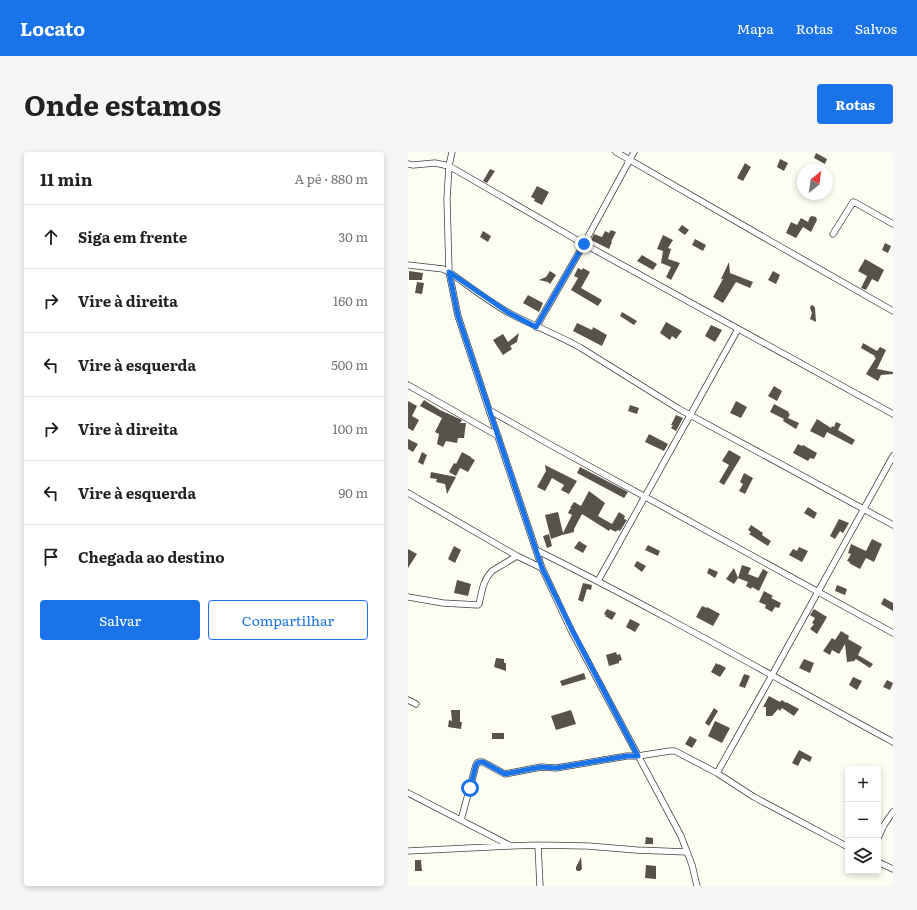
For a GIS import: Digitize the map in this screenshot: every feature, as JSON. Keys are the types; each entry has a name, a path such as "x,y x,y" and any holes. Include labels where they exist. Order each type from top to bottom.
{"street":[{"path":"452,152 449,166 447,199 449,272 458,316 489,410 542,568 572,630 681,836 692,865 697,886"},
{"path":"616,152 893,311"},
{"path":"536,327 584,244 634,152"},
{"path":"408,164 414,165 435,163 449,166 584,244 893,414"},
{"path":"832,234 853,202 893,224"},
{"path":"408,265 442,269 449,272 509,313 536,327 564,338 691,415 893,525"},
{"path":"598,580 738,329"},
{"path":"408,385 498,436"},
{"path":"489,410 644,497 893,633"},
{"path":"717,773 893,456"},
{"path":"408,493 517,556 542,568"},
{"path":"536,550 598,580 699,634 893,742"},
{"path":"408,597 443,603 478,605 483,585 492,571 517,556"},
{"path":"408,700 416,704"},
{"path":"461,820 476,765 479,762 483,762 505,774 541,767 556,768 627,756 675,751 717,773 754,797 845,845"},
{"path":"408,793 510,846"},
{"path":"881,832 893,812"},
{"path":"408,851 538,845 588,846 687,852"},
{"path":"538,845 540,886"},
{"path":"881,863 893,869"}],"building":[{"path":"816,153 827,159 825,164 814,158"},
{"path":"780,159 788,163 784,171 777,167"},
{"path":"745,163 751,167 743,181 737,178"},
{"path":"490,169 495,171 487,183 483,181"},
{"path":"537,186 549,192 542,205 534,201 535,199 531,197"},
{"path":"812,216 816,217 817,220 811,232 803,227 796,238 786,233 791,222 797,225 801,218 808,222"},
{"path":"682,225 689,230 685,235 678,230"},
{"path":"611,230 616,232 609,249 591,240 594,234 602,237 605,231 609,233"},
{"path":"483,231 491,236 488,242 480,237"},
{"path":"663,235 673,240 668,248 671,249 668,259 680,263 671,280 666,277 671,267 661,263 663,251 657,249"},
{"path":"695,239 706,245 703,251 692,245"},
{"path":"885,243 891,246 888,253 882,250"},
{"path":"642,255 657,264 653,270 637,261"},
{"path":"865,259 884,270 878,282 872,279 866,290 861,288 867,276 858,271"},
{"path":"729,262 730,273 753,282 750,288 736,282 723,303 713,297 723,279 721,279"},
{"path":"578,268 582,270 583,268 590,272 581,288 602,300 598,306 571,290 578,278 574,276"},
{"path":"409,271 423,273 422,280 409,280"},
{"path":"550,271 556,275 550,284 539,280 546,277"},
{"path":"773,271 780,275 776,284 768,280"},
{"path":"417,282 424,283 422,294 415,293"},
{"path":"528,295 543,303 539,312 523,303"},
{"path":"811,305 815,308 816,322 810,319 812,313 810,308"},
{"path":"622,312 637,321 634,325 620,316"},
{"path":"666,322 682,331 676,339 672,336 670,340 660,333"},
{"path":"577,323 592,330 593,327 607,335 602,346 573,331"},
{"path":"711,325 722,330 715,342 705,336"},
{"path":"519,333 517,342 510,346 512,349 503,355 493,340 503,334 508,342"},
{"path":"863,343 877,351 880,347 886,350 877,369 893,372 893,374 881,375 878,381 866,374 876,358 861,348"},
{"path":"774,386 782,391 777,401 768,396"},
{"path":"424,400 440,410 462,420 460,423 466,423 464,438 458,438 457,443 446,441 443,447 437,444 439,434 435,432 442,418 420,406"},
{"path":"408,401 417,406 412,416 419,420 413,431 408,428"},
{"path":"736,401 747,407 741,418 730,413"},
{"path":"774,404 789,412 788,413 790,414 788,418 799,423 796,429 783,421 784,419 770,412"},
{"path":"630,405 639,408 637,414 628,411"},
{"path":"676,415 683,418 676,431 671,428 673,425 671,425"},
{"path":"817,419 831,428 832,426 834,427 836,422 841,424 838,430 855,440 852,445 827,432 824,438 810,431"},
{"path":"649,434 668,444 664,451 645,442"},
{"path":"408,439 418,444 413,452 408,449"},
{"path":"798,444 803,445 817,453 814,459 810,458 808,461 793,453"},
{"path":"729,450 741,457 724,485 719,482 729,465 722,461"},
{"path":"422,452 427,455 423,465 418,462"},
{"path":"462,452 475,460 468,472 460,468 456,476 449,472 454,463 456,464"},
{"path":"545,465 577,481 569,494 561,490 564,485 552,478 545,491 537,487 546,471"},
{"path":"580,467 628,492 624,498 577,473"},
{"path":"431,472 456,477 447,494 445,484 436,482 437,479 430,478"},
{"path":"744,473 753,478 745,494 739,491 743,484 740,482"},
{"path":"589,491 605,503 598,516 612,524 619,512 625,516 624,519 627,520 620,531 617,530 616,532 610,529 609,531 582,514 574,529 574,532 551,539 545,515 558,512 563,533 572,515 568,513 570,509 572,509 570,508 574,502 581,506"},
{"path":"808,507 817,513 814,519 804,513"},
{"path":"839,519 849,523 843,533 840,531 835,539 830,536"},
{"path":"751,525 763,533 762,535 771,541 768,546 749,534 751,532 748,530"},
{"path":"549,534 552,546 547,548 543,536"},
{"path":"872,539 882,544 874,562 866,558 860,569 847,561 851,554 848,553 851,544 866,551"},
{"path":"579,541 587,546 583,553 574,548"},
{"path":"648,545 660,551 658,556 645,550"},
{"path":"454,546 461,550 455,563 448,559"},
{"path":"799,547 808,551 802,562 789,555 793,549 797,551"},
{"path":"408,549 417,554 408,568"},
{"path":"637,561 646,566 642,572 634,566"},
{"path":"742,565 751,568 748,574 758,578 763,569 768,572 759,591 752,587 751,589 746,586 748,582 738,578"},
{"path":"709,568 718,572 715,578 707,573"},
{"path":"734,568 738,578 734,584 726,579"},
{"path":"457,580 471,584 468,596 454,593"},
{"path":"583,583 592,585 591,590 587,589 583,602 578,600"},
{"path":"837,585 847,589 845,595 835,591"},
{"path":"764,591 773,596 771,598 781,603 779,608 775,607 772,612 765,608 766,605 759,602"},
{"path":"884,598 893,603 893,611 881,604"},
{"path":"702,606 720,614 713,626 696,617"},
{"path":"607,609 616,613 612,620 604,614"},
{"path":"814,609 827,617 817,634 810,629 814,624 812,623 815,618 810,615"},
{"path":"630,619 640,624 635,632 626,627"},
{"path":"841,631 849,636 848,639 862,647 858,655 873,664 870,668 856,659 854,661 847,662 845,644 839,654 832,650 830,655 823,651 832,638 835,640"},
{"path":"616,652 617,655 620,654 622,660 619,661 619,663 609,666 606,655"},
{"path":"496,658 504,659 504,663 506,663 506,671 494,667"},
{"path":"804,659 814,663 810,673 799,668"},
{"path":"716,663 726,668 720,677 711,672"},
{"path":"584,673 586,679 562,686 560,681"},
{"path":"744,674 750,676 745,688 739,686"},
{"path":"853,677 862,681 857,690 849,685"},
{"path":"887,680 893,683 890,690 883,687"},
{"path":"769,696 780,702 782,700 799,709 794,716 782,708 780,711 778,709 772,716 766,716 766,707 763,707"},
{"path":"714,708 718,711 709,726 705,723"},
{"path":"451,710 460,710 460,722 462,722 461,729 448,727 449,720 452,721"},
{"path":"571,710 576,724 556,730 551,716"},
{"path":"715,721 730,728 722,743 708,736"},
{"path":"492,733 504,733 504,739 492,739"},
{"path":"690,736 697,740 692,748 685,744"},
{"path":"799,750 812,757 810,762 802,758 798,766 792,763"},
{"path":"646,837 653,838 653,844 645,844"},
{"path":"581,857 582,869 578,871 576,870 576,867"},
{"path":"415,860 421,860 422,871 415,871"},
{"path":"646,865 656,866 656,879 645,878"}],"route":[{"path":"470,788 476,765 479,762 483,762 505,774 541,767 556,768 627,756 638,756 572,630 542,568 458,316 449,272 509,313 536,327 584,244"}]}
